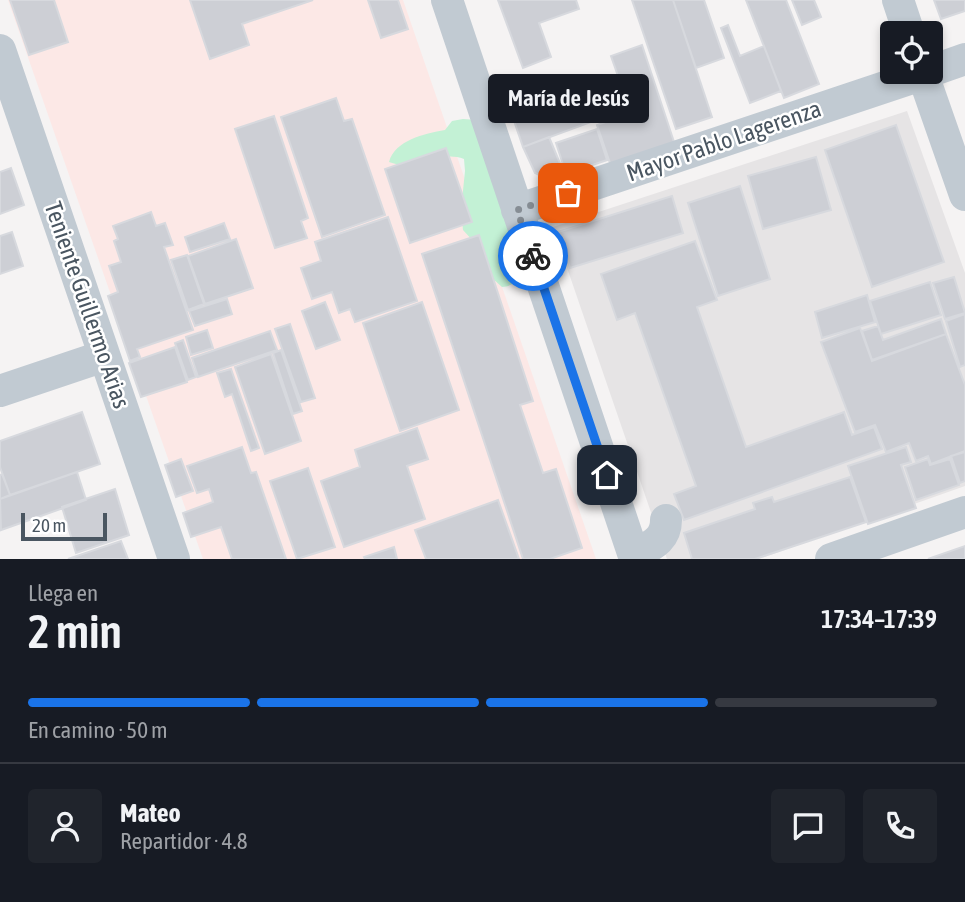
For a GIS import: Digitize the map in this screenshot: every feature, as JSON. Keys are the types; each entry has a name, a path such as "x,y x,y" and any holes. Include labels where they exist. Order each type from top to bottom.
{"street":[{"path":"447,0 635,557 658,542 666,529 666,520"},
{"path":"898,0 905,21"},
{"name":"Teniente Guillermo Arias","path":"0,50 174,559"},
{"name":"Mayor Pablo Lagerenza","path":"943,66 965,59"},
{"name":"Mayor Pablo Lagerenza","path":"517,210 890,84"},
{"path":"930,84 965,195"},
{"path":"0,391 104,356"},
{"path":"831,559 965,512"}],"shaded area":[{"path":"8,0 403,0 596,559 203,559"},
{"path":"907,111 965,273 965,486 759,559 667,559 553,227"}],"green space":[{"path":"477,120 528,261 519,278 507,286 502,287 481,268 474,242 463,230 461,210 464,159 445,157 409,165 389,162 392,154 404,143 445,130 452,121"}],"building":[{"path":"10,0 54,0 68,42 29,55"},
{"path":"190,0 313,0 242,24 249,45 210,59"},
{"path":"368,0 398,0 408,29 381,38"},
{"path":"498,0 576,0 579,9 539,23 551,57 523,68"},
{"path":"632,0 673,0 712,117 676,129"},
{"path":"673,0 704,0 724,58 696,68"},
{"path":"746,0 786,0 819,84 784,98"},
{"path":"792,0 814,0 821,17 802,25"},
{"path":"934,0 965,0 965,11 941,19"},
{"path":"728,25 740,56 764,46 781,91 750,103 721,28"},
{"path":"642,45 675,145 611,166 597,125 631,113 611,56"},
{"path":"594,81 596,87 600,86 610,115 523,147 511,112"},
{"path":"336,98 344,121 352,119 385,215 322,237 281,117"},
{"path":"274,116 308,218 301,221 307,238 275,248 235,129"},
{"path":"896,125 944,262 872,287 825,150"},
{"path":"597,129 607,160 566,174 556,143"},
{"path":"549,137 564,173 548,179 535,173 523,147"},
{"path":"446,148 472,222 410,243 385,169"},
{"path":"816,157 831,210 763,229 748,176"},
{"path":"11,168 24,205 0,214 0,172"},
{"path":"740,186 770,279 718,296 688,203"},
{"path":"672,196 683,233 570,268 558,232"},
{"path":"151,212 156,226 165,223 173,245 164,247 193,330 137,349 140,357 130,361 108,296 118,292 109,266 121,262 114,241 118,239 113,226"},
{"path":"388,217 417,301 355,322 350,309 339,313 332,292 312,299 301,268 321,261 315,242"},
{"path":"224,223 230,239 190,252 185,237"},
{"path":"12,232 23,266 0,274 0,236"},
{"path":"479,235 533,401 520,405 543,473 556,469 582,548 550,559 523,559 422,254"},
{"path":"236,239 253,288 205,304 188,256"},
{"path":"695,241 717,300 697,307 746,447 844,412 852,435 874,427 882,449 684,520 674,494 696,486 635,313 617,320 601,274"},
{"path":"187,255 204,304 188,310 171,260"},
{"path":"954,277 965,313 945,319 933,283"},
{"path":"930,282 941,315 881,334 870,301"},
{"path":"867,295 875,322 822,338 815,312"},
{"path":"227,299 232,314 195,326 189,311"},
{"path":"325,302 340,340 316,349 302,311"},
{"path":"422,302 459,410 400,431 363,323"},
{"path":"965,314 965,365 960,367 946,321"},
{"path":"941,319 946,334 872,360 862,331 878,326 883,340"},
{"path":"290,324 315,398 301,402 275,329"},
{"path":"860,328 872,361 946,334 965,385 965,451 931,464 928,456 916,461 909,443 886,452 875,425 855,432 821,342"},
{"path":"207,330 213,348 191,355 186,337"},
{"path":"270,331 277,350 198,377 192,358"},
{"path":"183,340 196,377 188,380 175,343"},
{"path":"175,347 187,382 141,397 129,363"},
{"path":"281,350 302,411 293,414 273,353"},
{"path":"271,354 301,441 265,454 235,367"},
{"path":"231,369 259,448 251,451 232,394 225,397 217,373"},
{"path":"82,412 100,464 10,495 0,467 0,441"},
{"path":"417,428 428,459 407,466 425,519 344,547 321,481 360,467 355,450"},
{"path":"242,447 251,473 256,472 286,559 232,559 221,527 191,537 183,513 213,502 209,489 197,493 187,466"},
{"path":"906,447 911,462 901,465 916,508 868,524 848,466"},
{"path":"965,452 965,481 960,483 951,456"},
{"path":"181,459 193,491 176,497 165,465"},
{"path":"928,459 930,465 950,459 959,485 916,500 905,467"},
{"path":"308,468 335,547 297,559 270,481"},
{"path":"77,472 86,500 1,530 0,499"},
{"path":"2,474 10,495 0,499 0,475"},
{"path":"850,477 866,522 755,559 692,559 684,533 755,509 753,503 772,497 774,502"},
{"path":"115,489 129,535 76,553 62,507"},
{"path":"498,500 519,559 426,559 415,530"},
{"path":"121,541 128,559 68,559"},
{"path":"965,546 965,559 928,559"},
{"path":"394,547 397,559 364,557"}],"way so far":[{"path":"533,256 517,210 568,193"}],"place":[{"name":"María de Jesús","path":"568,193"}],"route":[{"path":"533,256 607,475"}]}
